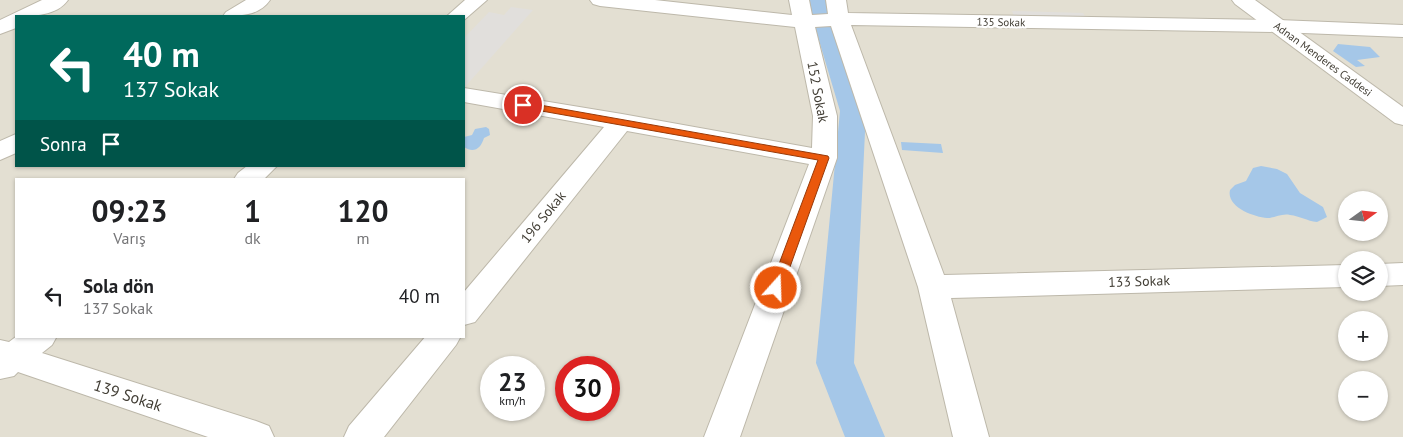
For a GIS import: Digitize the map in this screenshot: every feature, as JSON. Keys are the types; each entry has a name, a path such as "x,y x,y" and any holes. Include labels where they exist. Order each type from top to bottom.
{"street":[{"path":"26,15 58,0"},
{"path":"236,15 260,0"},
{"path":"457,15 477,0"},
{"name":"135 Sokak","path":"600,0 821,14 1403,31"},
{"name":"Adnan Menderes Caddesi","path":"1242,0 1403,118"},
{"path":"821,14 933,287 971,437"},
{"name":"152 Sokak","path":"722,437 824,158 825,116 821,14"},
{"path":"0,28 15,20"},
{"path":"465,95 622,121 824,158"},
{"name":"196 Sokak","path":"465,313 622,121"},
{"path":"0,152 15,143"},
{"path":"248,178 263,167"},
{"path":"1388,275 1403,274"},
{"name":"133 Sokak","path":"933,287 1338,276"},
{"path":"4,359 38,338"},
{"path":"362,437 443,338"},
{"name":"139 Sokak","path":"4,359 256,437"}],"shaded area":[{"path":"0,0 1403,0 1403,437 0,437"},
{"path":"511,7 533,10 465,87 465,37 489,12 504,15"},
{"path":"1012,11 1083,13 1089,23 1016,22"}],"water":[{"path":"1338,44 1370,47 1380,57 1357,60 1365,66 1356,67 1333,51"},
{"path":"486,127 489,129 490,135 484,138 477,149 471,150 465,148 465,137 472,135 475,129"},
{"path":"901,142 941,144 943,153 902,150"},
{"path":"1261,166 1277,169 1287,174 1300,193 1323,207 1327,217 1317,222 1287,215 1267,218 1255,216 1242,210 1232,201 1230,190 1235,185 1246,181 1253,168"}],"waterway":[{"path":"818,0 853,111 835,363 865,437"}],"route":[{"path":"523,105 824,158 776,288"}]}
